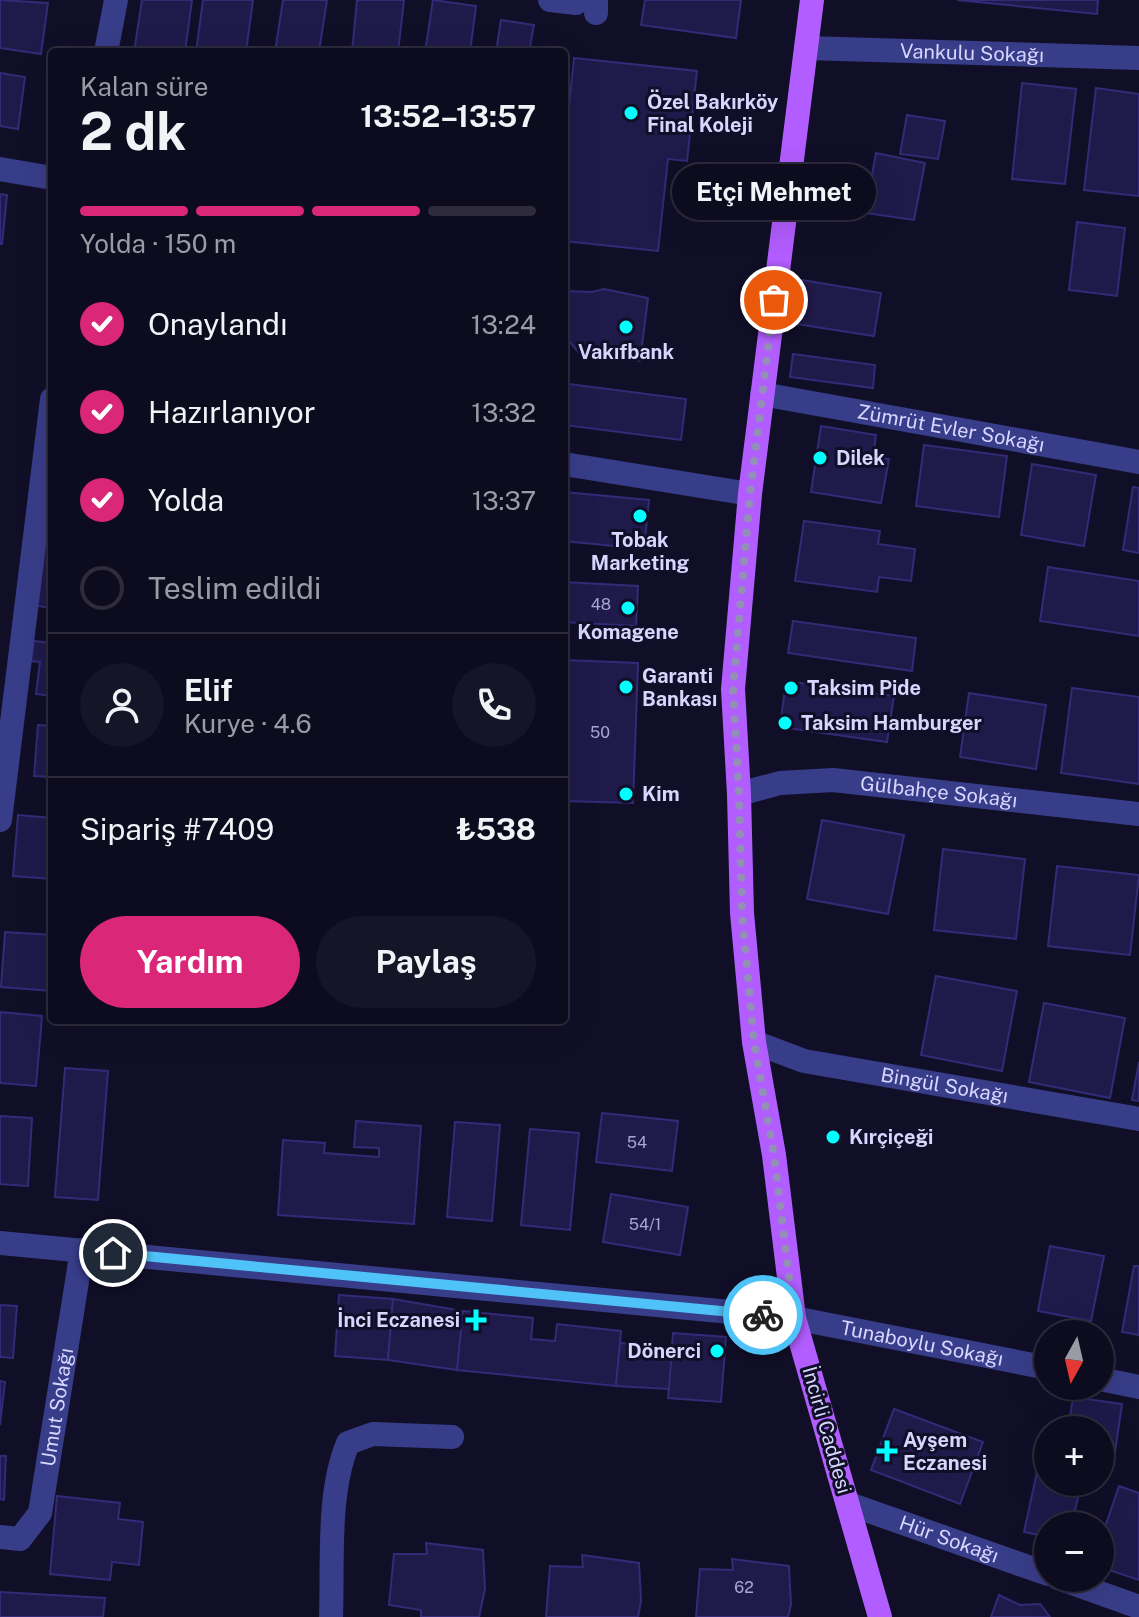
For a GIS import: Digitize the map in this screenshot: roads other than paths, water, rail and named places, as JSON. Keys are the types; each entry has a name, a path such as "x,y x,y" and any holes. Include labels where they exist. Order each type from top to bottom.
{"main road":[{"name":"İncirli Caddesi","path":"812,0 750,494 733,689 742,913 754,1042 774,1155 794,1318 880,1617"}],"street":[{"path":"107,48 116,0"},
{"path":"550,0 589,5"},
{"name":"Vankulu Sokağı","path":"806,48 1139,58"},
{"path":"0,169 48,177"},
{"name":"Zümrüt Evler Sokağı","path":"762,394 1139,462"},
{"path":"0,820 48,431"},
{"path":"568,465 750,494"},
{"name":"Gülbahçe Sokağı","path":"739,794 780,783 833,780 1139,814"},
{"name":"Bingül Sokağı","path":"754,1042 804,1061 1139,1119"},
{"name":"Tunaboylu Sokağı","path":"0,1243 794,1318 1034,1365"},
{"name":"Umut Sokağı","path":"0,1537 20,1539 40,1513 82,1250"},
{"path":"1114,1382 1139,1387"},
{"path":"331,1617 335,1495 341,1459 348,1443 373,1434 452,1437"},
{"name":"Hür Sokağı","path":"849,1504 1034,1569"},
{"path":"1097,1592 1139,1607"}],"place":[{"name":"Özel Bakırköy Final Koleji","path":"631,113"},
{"name":"Etçi Mehmet","path":"774,300"},
{"name":"Vakıfbank","path":"626,327"},
{"name":"Dilek","path":"820,458"},
{"name":"Tobak Marketing","path":"640,516"},
{"name":"Komagene","path":"628,608"},
{"name":"Garanti Bankası","path":"626,687"},
{"name":"Taksim Pide","path":"791,688"},
{"name":"Taksim Hamburger","path":"785,723"},
{"name":"Kim","path":"626,794"},
{"name":"Kırçiçeği","path":"833,1137"},
{"name":"İnci Eczanesi","path":"476,1320"},
{"name":"Dönerci","path":"717,1351"},
{"name":"Ayşem Eczanesi","path":"887,1451"}]}
